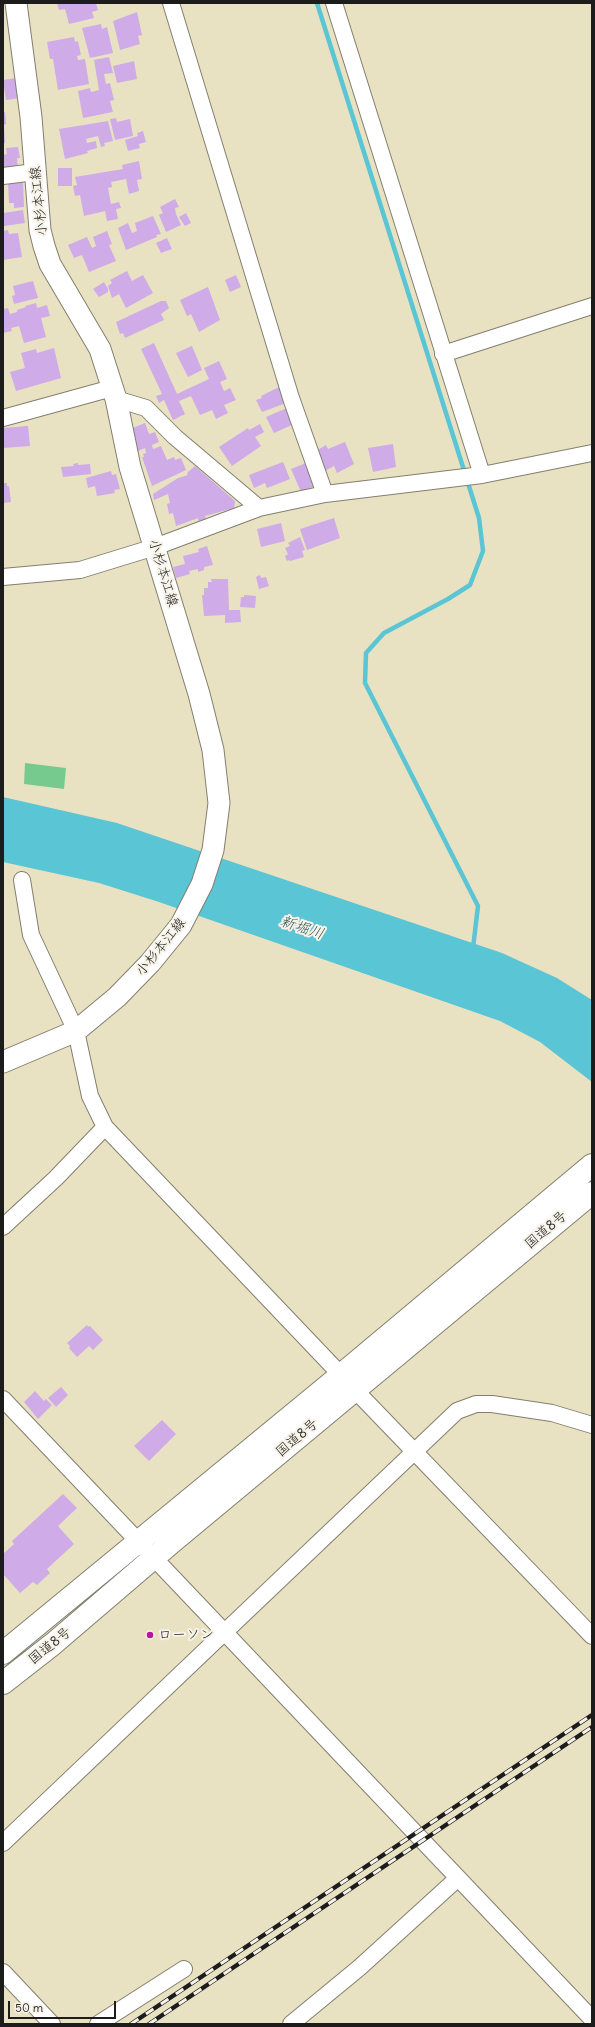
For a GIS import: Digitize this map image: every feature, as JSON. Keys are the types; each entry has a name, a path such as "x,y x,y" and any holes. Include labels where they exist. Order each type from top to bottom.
{"highway":[{"name":"国道8号","path":"3,1683 53,1644 154,1559 348,1382 592,1165"},
{"name":"国道8号","path":"3,1653 138,1542 592,1193"}],"main road":[{"name":"小杉本江線","path":"3,1062 76,1031 118,997 150,963 186,917 202,884 213,850 218,803 213,750 199,694 130,467 114,394 100,349 50,264 40,230 31,118 16,3"}],"street":[{"path":"171,3 291,398 325,494"},
{"path":"334,3 482,475"},
{"path":"3,176 35,172"},
{"path":"444,354 592,306"},
{"path":"3,418 114,394 146,408 174,436 259,508"},
{"path":"3,577 80,570 155,547 259,508 325,494 482,475 592,453"},
{"path":"22,880 31,935 76,1031 90,1096 105,1127 413,1451 592,1636"},
{"path":"3,1227 56,1178 105,1127"},
{"path":"3,1399 223,1633 592,2019"},
{"path":"3,1843 457,1410 476,1404 552,1413 592,1425"},
{"path":"291,2024 359,1968 458,1878"},
{"path":"98,2024 184,1969"},
{"path":"3,1972 52,2024"}],"green space":[{"path":"25,763 66,768 64,789 24,784"}],"water":[{"name":"新堀川","path":"3,797 117,823 502,953 557,978 592,1000 592,1082 540,1042 500,1021 159,902 99,883 3,862"}],"building":[{"path":"57,3 96,3 98,10 92,12 94,18 69,24 65,9 59,10"},
{"path":"137,12 142,35 138,36 140,44 120,50 113,21"},
{"path":"101,24 102,29 107,27 113,53 90,58 82,28"},
{"path":"74,37 75,42 78,41 81,55 77,56 78,60 85,59 89,84 58,90 53,59 50,59 47,42"},
{"path":"109,57 113,73 104,74 106,84 110,83 114,100 110,101 113,112 83,118 78,91 90,88 91,92 99,90 94,60"},
{"path":"134,61 137,79 117,83 113,66"},
{"path":"17,78 20,98 6,100 3,80"},
{"path":"3,112 5,112 6,124 3,125"},
{"path":"116,118 117,122 130,119 133,136 115,140 110,119"},
{"path":"108,121 113,141 104,143 105,146 101,147 98,136 86,139 87,143 96,141 97,148 87,151 88,153 65,159 59,129"},
{"path":"4,126 5,143 3,143"},
{"path":"143,131 146,142 139,144 140,148 128,151 125,140 138,136 137,133"},
{"path":"18,147 20,158 17,158 18,169 3,171 3,155 7,154 6,148"},
{"path":"139,161 142,179 137,180 139,191 129,194 126,179 111,182 112,187 108,188 111,204 119,202 121,208 116,209 118,219 107,221 105,211 84,216 80,195 75,196 73,186 77,185 75,177 123,169 122,165"},
{"path":"58,168 72,168 72,186 58,186"},
{"path":"8,181 23,181 24,207 14,208 14,203 9,203"},
{"path":"175,199 179,207 175,208 176,214 181,225 166,232 159,215 163,213 160,207"},
{"path":"23,210 25,223 4,226 3,213"},
{"path":"186,213 191,223 185,226 179,217"},
{"path":"153,216 161,234 126,250 118,228 128,223 132,233 137,231 135,223"},
{"path":"8,230 9,234 18,233 22,257 3,260 3,231"},
{"path":"107,231 112,244 109,245 116,261 89,272 82,255 74,258 68,245 87,237 92,248 96,246 93,237"},
{"path":"167,238 172,249 161,253 156,243"},
{"path":"127,271 132,281 143,275 153,293 126,308 119,294 112,298 108,286 112,283 110,280"},
{"path":"236,275 241,287 230,292 225,280"},
{"path":"33,281 38,298 14,304 12,296 15,295 13,286"},
{"path":"104,282 108,292 99,297 93,289"},
{"path":"208,287 220,320 199,332 191,314 187,316 180,300"},
{"path":"161,301 166,301 169,308 161,314 164,320 125,338 123,333 120,334 116,322"},
{"path":"36,303 37,308 47,305 50,316 41,318 46,337 24,343 19,326 11,328 12,331 3,333 3,309 8,308 10,314 17,312 17,310 26,307 25,306"},
{"path":"154,343 177,394 209,379 204,368 219,361 227,379 220,382 224,391 230,388 236,400 224,405 228,413 216,419 212,410 200,415 191,396 179,401 185,414 173,420 164,400 159,403 156,396 162,394 141,349"},
{"path":"192,346 202,370 188,377 176,353"},
{"path":"54,348 61,378 16,391 10,372 25,368 21,353 36,349 37,353"},
{"path":"279,387 286,403 262,412 256,400 262,398 261,396"},
{"path":"287,408 294,424 274,433 266,417"},
{"path":"145,423 149,434 155,432 159,442 152,445 153,449 161,446 167,460 174,457 175,460 181,458 186,470 152,486 142,457 144,457 143,454 146,453 145,448 138,451 130,429"},
{"path":"260,424 264,432 255,437 261,446 232,466 219,447 248,428 249,430"},
{"path":"28,426 30,446 3,448 3,428"},
{"path":"345,442 354,464 337,473 334,466 325,471 316,451 326,445 328,449"},
{"path":"393,444 396,467 373,472 368,448"},
{"path":"283,462 290,479 267,488 265,483 254,488 249,475"},
{"path":"78,463 78,465 90,464 91,474 63,477 61,467 74,466 73,464"},
{"path":"306,463 315,486 301,492 291,469"},
{"path":"195,466 235,501 234,508 205,516 206,519 198,521 198,518 176,526 173,513 169,514 167,504 170,503 168,494 154,500 153,494 178,478 188,475 187,473"},
{"path":"111,471 112,475 116,474 120,489 114,490 115,493 97,496 95,486 88,488 86,478"},
{"path":"3,483 7,483 7,486 9,486 11,502 3,503"},
{"path":"334,518 340,538 307,550 300,529"},
{"path":"281,523 285,541 261,547 257,529"},
{"path":"300,537 305,550 302,551 304,557 287,561 285,556 288,554 285,548 290,546 288,543"},
{"path":"207,546 213,565 204,567 204,570 198,572 198,569 189,571 190,574 176,578 173,567 185,564 183,556 199,552 198,549"},
{"path":"260,575 261,578 266,577 269,586 259,589 256,577"},
{"path":"211,579 228,579 229,610 240,610 241,622 225,623 225,615 204,616 202,595 204,595 204,588 208,588 208,582 212,582"},
{"path":"244,595 256,596 255,608 240,607 241,597 244,597"},
{"path":"87,1325 88,1327 90,1326 103,1340 93,1350 89,1346 77,1357 69,1348 70,1346 67,1343"},
{"path":"61,1387 68,1395 56,1407 48,1398"},
{"path":"35,1391 44,1401 46,1399 52,1405 38,1419 24,1402"},
{"path":"162,1420 176,1434 149,1461 134,1446"},
{"path":"63,1494 77,1508 58,1526 74,1544 47,1569 50,1573 37,1585 33,1582 20,1593 3,1574 3,1554 14,1544 12,1541"}],"waterway":[{"path":"317,3 479,518 483,551 470,585 448,599 384,633 366,653 365,683 478,906 473,948"}],"railway":[{"path":"131,2024 592,1715"},
{"path":"149,2024 592,1727"}],"place":[{"name":"ローソン","path":"150,1635"}]}
